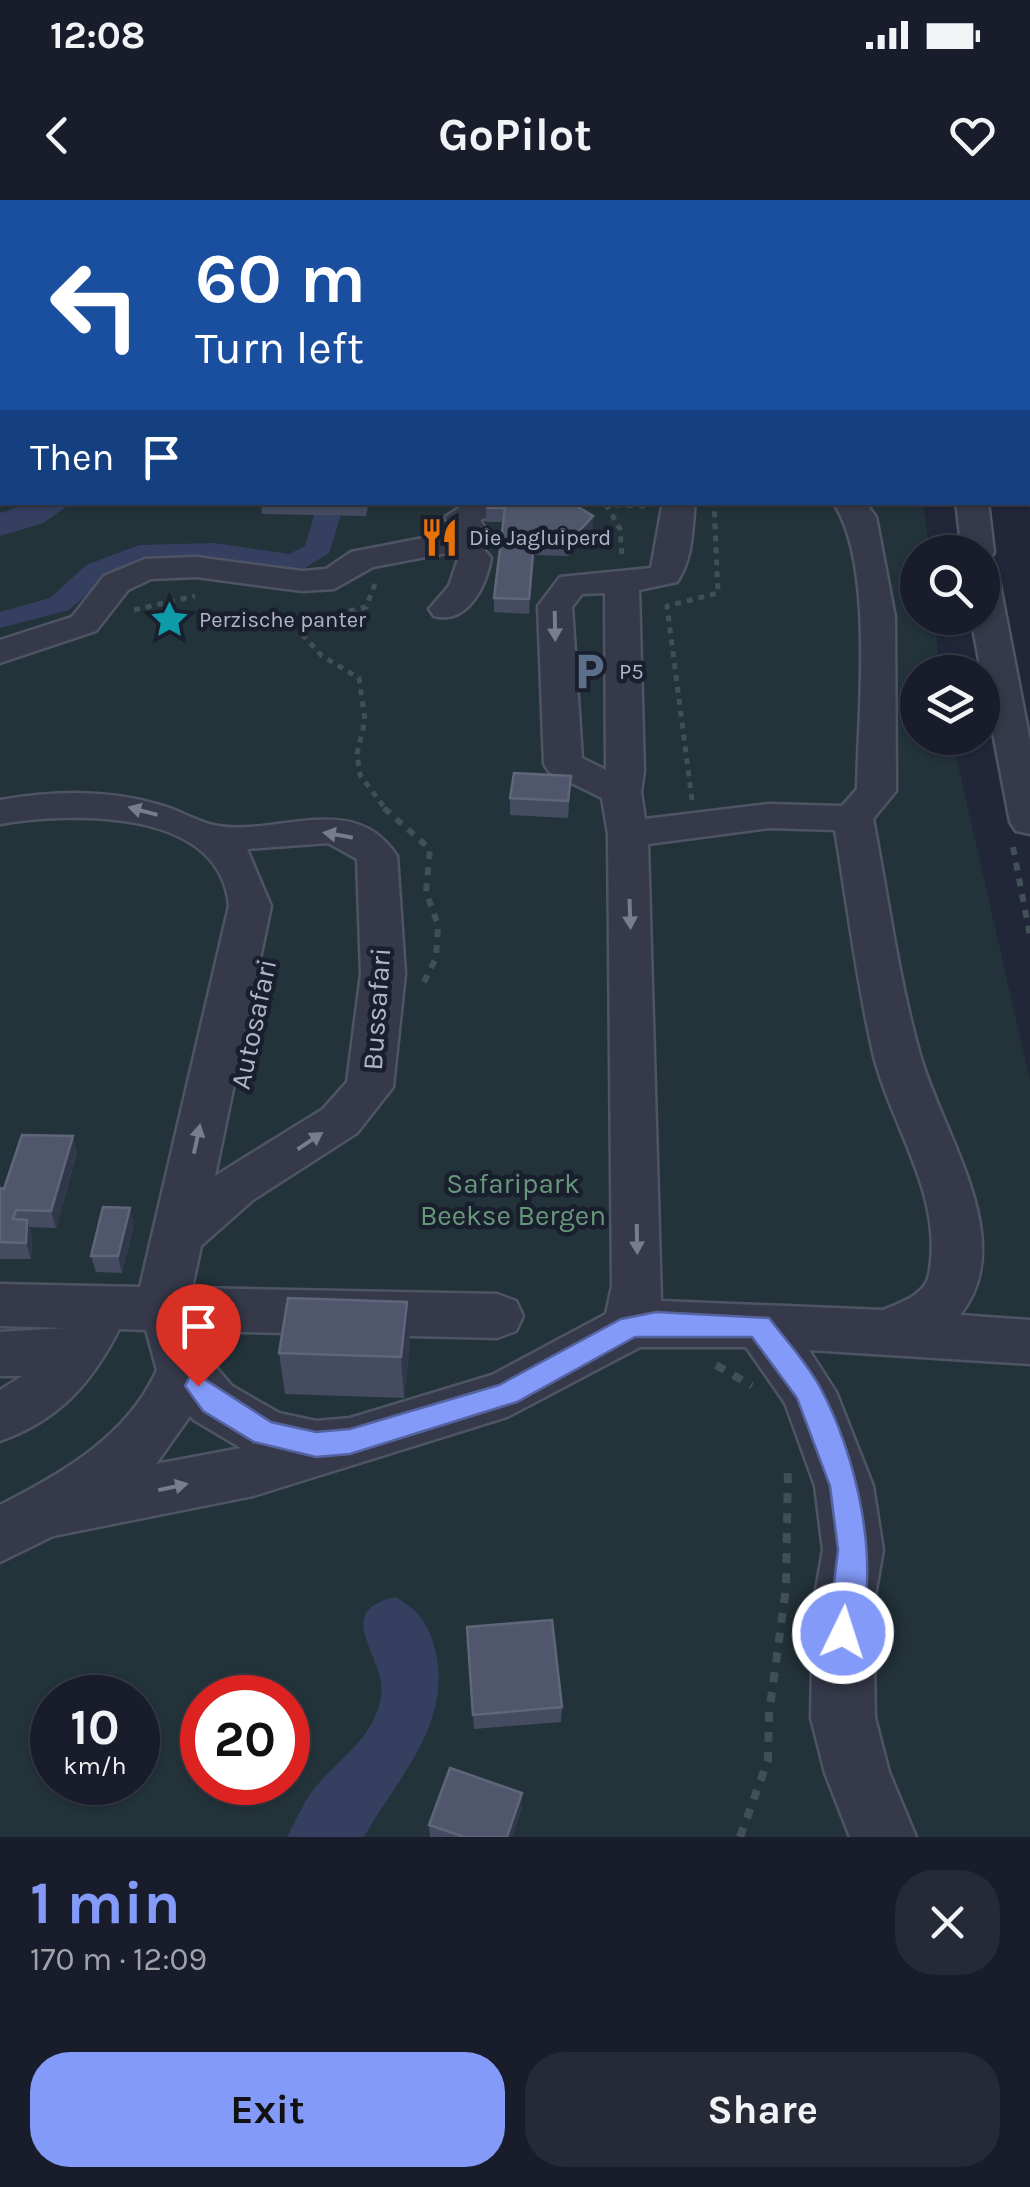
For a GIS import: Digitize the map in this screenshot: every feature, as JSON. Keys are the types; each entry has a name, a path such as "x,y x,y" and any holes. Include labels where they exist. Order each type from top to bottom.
{"street":[{"path":"0,652 84,624 116,583 145,569 196,566 302,581 334,579 363,559 388,557 490,505"},
{"path":"621,792 563,764 556,690 555,606 572,584 622,583 665,575 674,550 678,505"},
{"path":"628,834 770,816 853,818 876,792 878,616 860,516 851,505"},
{"path":"972,505 976,535"},
{"path":"446,609 468,588 476,558 454,520"},
{"path":"622,583 625,771 621,792 628,834 638,1286 654,1325"},
{"path":"991,635 1030,822"},
{"name":"Autosafari","path":"0,812 51,803 113,805 176,821 252,858 269,876 276,891 276,913 222,1168 178,1224"},
{"path":"853,818 894,1049 911,1102 941,1163 955,1232 955,1284 931,1313 886,1332"},
{"name":"Bussafari","path":"178,1224 340,1120 370,1088 384,974 377,856 364,843 333,830 220,844"},
{"path":"178,1224 164,1310 184,1370 213,1402 264,1433 316,1445 350,1442"},
{"path":"0,1304 92,1330"},
{"path":"0,1354 164,1310 497,1316"},
{"path":"21,1524 253,1470 507,1394 654,1325 760,1326 1030,1342"},
{"path":"760,1326 809,1392 844,1486 853,1550 843,1606 843,1718 857,1773 883,1837"},
{"path":"0,1417 43,1396 92,1330"},
{"path":"21,1524 149,1439 164,1417 184,1370"}],"path":[{"path":"607,505 614,512 624,543 622,583"},
{"path":"687,765 667,606 718,593 715,505"},
{"path":"388,557 378,570 366,607 321,618 302,634 322,656 359,678 366,720 357,754 360,775 385,809 430,849 426,892 435,916 436,958 415,1000"},
{"path":"84,624 177,598 212,597"},
{"path":"421,920 435,916"},
{"path":"654,1325 685,1350 751,1384 760,1394"},
{"path":"740,1837 768,1760 769,1714 786,1588 787,1448"}],"green space":[{"name":"Safaripark Beekse Bergen","path":"0,505 923,505 928,535 900,535 900,635 936,635 938,655 900,655 900,755 956,755 1030,1081 1030,1837 0,1837"}],"water":[{"path":"22,505 69,505 43,523 0,536 0,513"},
{"path":"314,515 341,515 329,553 305,568 294,570 213,559 144,560 111,573 69,610 0,628 0,612 50,598 86,565 139,545 214,543 289,554 305,546"},
{"path":"395,1597 408,1605 423,1621 433,1642 438,1670 431,1721 408,1768 364,1837 287,1837 304,1805 310,1805 310,1794 363,1737 377,1712 381,1682 363,1625 366,1613 376,1604"}],"building":[{"path":"575,505 593,516 569,542 534,541 529,599 494,598 505,508 486,508"},
{"path":"514,773 571,776 568,801 510,798"},
{"path":"22,1135 73,1136 51,1211 16,1210 13,1219 27,1220 26,1243 0,1242 0,1188 4,1189"},
{"path":"103,1207 130,1208 118,1256 91,1256"},
{"path":"288,1298 407,1302 401,1357 279,1353"},
{"path":"552,1620 562,1707 473,1715 467,1627"},
{"path":"450,1768 522,1793 507,1837 464,1837 429,1825"}],"place":[{"name":"Die Jagluiperd","path":"439,537"},
{"name":"Perzische panter","path":"169,619"},
{"name":"P5","path":"589,671"}],"route":[{"path":"198,1386 213,1402 264,1433 316,1445 350,1442 507,1394 630,1327 656,1323 760,1326 809,1392 844,1486 853,1550 843,1606 843,1633"}]}
